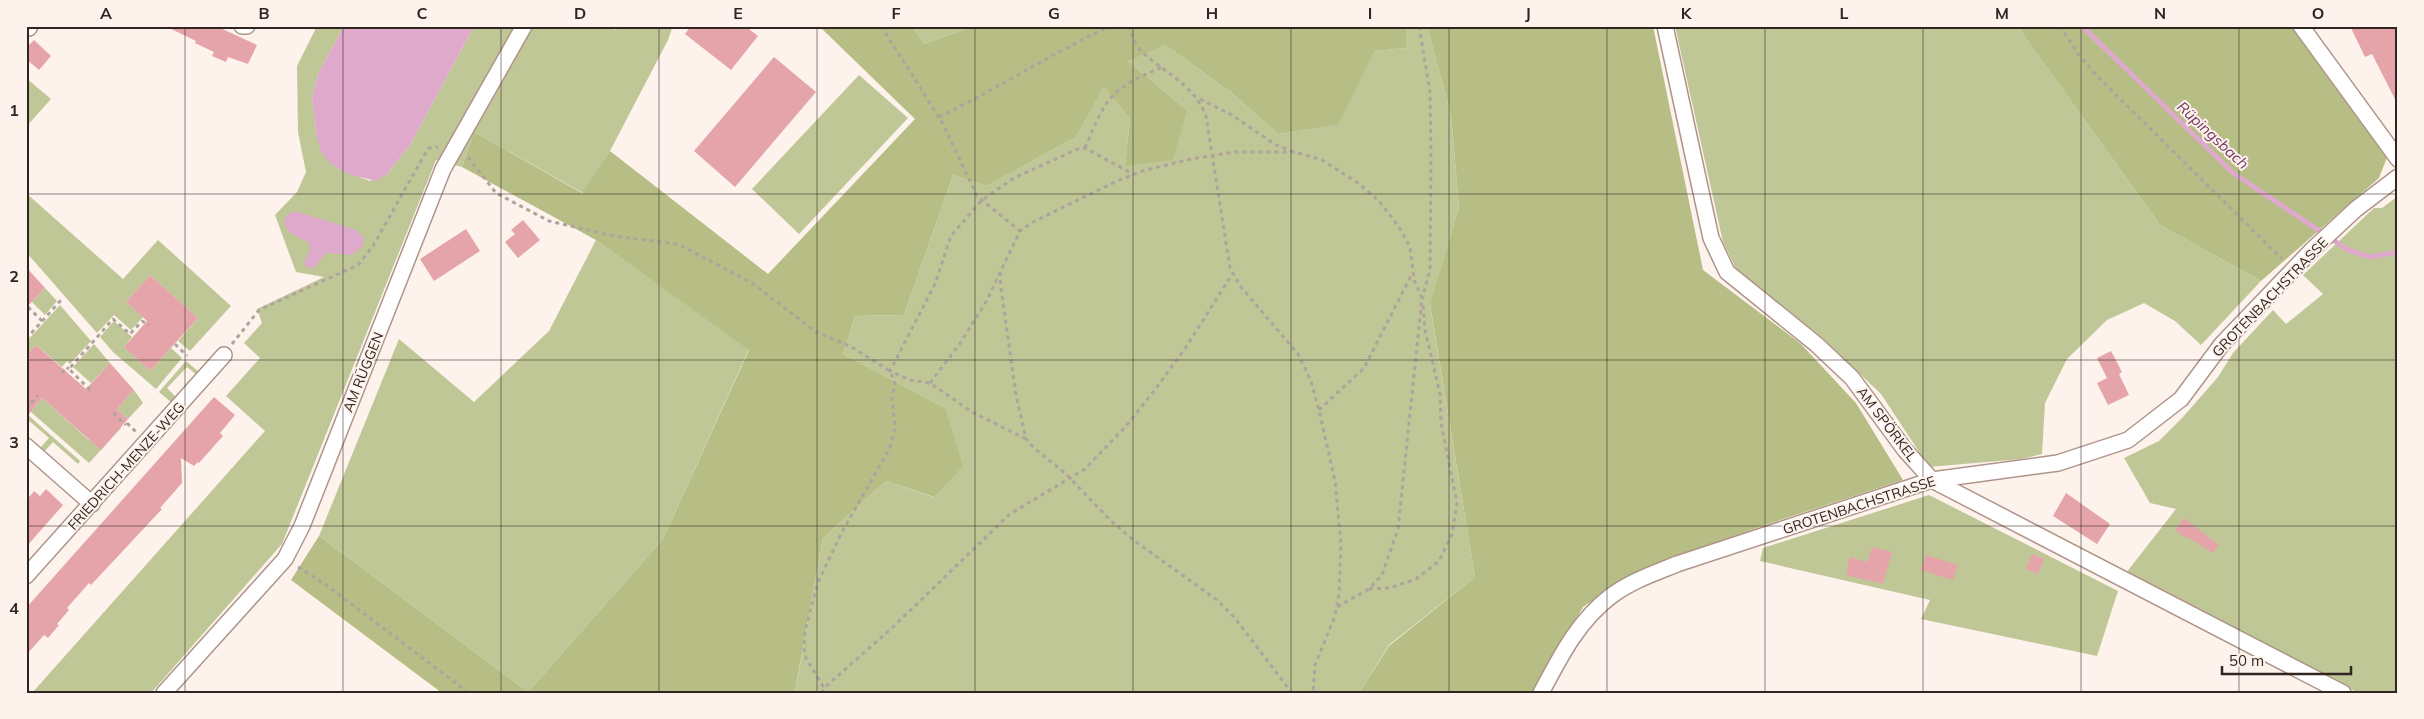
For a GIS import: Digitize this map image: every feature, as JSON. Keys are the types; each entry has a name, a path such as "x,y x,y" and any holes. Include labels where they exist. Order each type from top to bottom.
{"street":[{"path":"242,26 247,26"},
{"name":"AM RÜGGEN","path":"164,693 285,559 302,526 443,169 524,26"},
{"name":"AM SPÖRKEL","path":"1665,26 1710,238 1727,272 1816,344 1852,378 1905,450 1932,480 2343,693"},
{"path":"2301,26 2398,159"},
{"name":"GROTENBACHSTRASSE","path":"1541,693 1575,632 1612,595 1636,581 1677,564 1932,480 2058,463 2128,440 2180,399 2222,344 2312,250 2356,209 2398,177"},
{"name":"FRIEDRICH-MENZE-WEG","path":"26,576 224,355"},
{"path":"26,446 92,504"}],"path":[{"path":"881,26 939,117 977,196 1020,231"},
{"path":"939,117 985,94 1026,69 1110,26"},
{"path":"1128,26 1139,49 1187,86 1197,98 1206,116 1230,268 1257,308 1298,354 1311,381 1335,481 1342,545 1335,616 1315,665 1313,693"},
{"path":"1336,607 1369,589 1382,575 1398,529 1422,298 1430,270 1430,92 1418,26"},
{"path":"2060,26 2096,76 2293,270"},
{"path":"1086,148 1110,96 1133,80 1162,67"},
{"path":"1197,98 1230,114 1276,145 1322,160 1358,183 1379,201 1410,246 1413,273 1422,298 1425,330 1440,394 1441,423 1457,503 1452,534 1438,561 1416,579 1390,588 1369,589"},
{"path":"224,355 259,310 358,265 373,246 426,152 434,147 457,145 496,193 549,221 614,236 678,244 752,283 816,332 850,346 890,371 910,380 930,382 972,412 1026,439 1035,449 1070,478 1109,519 1132,539 1217,600 1234,617 1292,693"},
{"path":"824,688 806,658 804,649 805,631 818,582 842,532 890,448 895,428 892,399 895,383 890,371 935,284 951,236 982,200 1014,178 1074,150 1086,148 1134,174"},
{"path":"930,382 959,345 986,302 1000,269 1020,231 1033,222 1134,174 1172,163 1235,152 1295,152"},
{"path":"1000,269 1016,395 1026,439"},
{"path":"822,693 824,688 893,627 1010,514 1030,500 1085,469 1126,426 1186,347 1233,273"},
{"path":"1319,410 1364,368 1413,273"},
{"path":"26,339 62,299"},
{"path":"28,307 42,321"},
{"path":"69,370 113,319 130,334 142,321 149,325"},
{"path":"175,344 187,356"},
{"path":"62,373 66,367 90,390"},
{"path":"27,411 38,395"},
{"path":"113,413 134,430"},
{"path":"285,559 326,585 469,693"}],"green space":[{"path":"317,26 344,26 319,72 312,98 316,133 337,168 370,181 387,174 410,145 474,26 610,26 616,30 618,26 673,26 668,40 610,151 583,193 474,132 462,167 436,160 282,544 151,693 32,693 265,431 226,396 260,358 244,343 262,323 257,309 324,277 296,272 275,215 297,192 306,172 298,132 297,66"},
{"path":"819,26 912,26 924,44 974,26 1406,26 1406,48 1375,51 1338,125 1278,134 1232,93 1165,45 1128,61 1187,110 1173,160 1125,166 1130,119 1104,86 1076,137 987,186 953,175 904,315 855,316 843,354 945,408 963,466 934,497 886,481 823,538 795,691 797,693 442,693 291,580 319,536 528,692 663,539 749,350 596,240 462,167 474,132 582,193 610,151 768,274 915,119"},
{"path":"912,26 974,26 924,44"},
{"path":"1406,26 1427,26 1451,115 1459,207 1430,305 1475,577 1389,645 1359,693 795,692 823,538 886,481 933,497 945,408 843,354 855,316 904,315 953,175 987,186 1076,137 1104,85 1130,119 1125,166 1187,110 1127,60 1165,45 1232,93 1278,134 1337,125 1375,51 1406,48"},
{"path":"1427,26 1653,26 1703,270 1800,343 1856,403 1903,480 1762,526 1638,571 1583,607 1534,693 1359,693 1389,646 1475,577 1430,304 1459,207 1451,115"},
{"path":"1675,26 2017,26 2160,225 2261,281 2201,345 2175,321 2144,303 2107,320 2067,359 2045,403 2042,454 2021,459 1929,467 1881,394 1817,333 1738,273 1723,242"},
{"path":"2017,26 2292,26 2388,155 2379,178 2261,281 2160,225"},
{"path":"859,75 908,118 799,234 752,189"},
{"path":"26,78 51,99 26,127"},
{"path":"26,193 123,279 158,240 231,306 190,351 178,341 198,318 150,275 126,302 143,317 131,330 114,315 97,333 26,252"},
{"path":"2398,196 2398,693 2358,693 2126,573 2176,509 2150,503 2124,458 2159,441 2218,377 2233,353 2273,310 2286,324 2323,294 2303,275 2374,208 2382,208"},
{"path":"596,240 749,349 663,539 528,692 319,536 399,339 474,402 549,331"},
{"path":"45,288 57,301 45,315 32,302"},
{"path":"60,305 91,341 70,364 67,361 62,367 36,345 26,355 26,342"},
{"path":"114,321 132,337 124,347 150,371 171,348 182,358 156,389 113,352 100,337"},
{"path":"94,344 110,363 91,383 73,367"},
{"path":"186,361 199,372 197,375 187,367 167,388 177,398 172,403 159,392"},
{"path":"134,390 143,403 128,419 117,409"},
{"path":"42,398 89,440 109,418 121,428 89,463 31,412"},
{"path":"28,415 80,461 78,464 53,442 44,452 40,448 49,438 28,420 26,422"},
{"path":"1929,495 2118,591 2097,656 1921,619 1930,600 1760,561 1763,548"}],"shaded area":[{"path":"344,26 474,26 410,145 387,174 376,181 348,174 331,164 321,152 316,133 312,98 319,72"},
{"path":"292,212 298,212 356,230 364,238 362,247 351,255 326,253 314,268 308,268 304,264 310,250 309,243 292,234 284,224 284,219"}],"building":[{"path":"165,26 216,26 257,45 248,64 228,57 226,62 212,56 214,52 195,43 196,41"},
{"path":"691,26 745,26 758,36 731,70 685,34"},
{"path":"2350,26 2398,26 2398,105 2372,54 2365,57"},
{"path":"34,40 51,56 39,70 26,59 26,48"},
{"path":"774,57 816,92 735,187 694,151"},
{"path":"523,220 540,240 518,258 505,242 515,234 511,230"},
{"path":"466,229 480,251 434,281 420,259"},
{"path":"26,267 45,288 26,308"},
{"path":"150,275 198,318 150,371 124,347 147,321 126,302"},
{"path":"36,345 86,389 110,363 134,390 117,409 128,419 101,450 42,398 26,418 26,355"},
{"path":"2111,351 2122,372 2119,374 2129,395 2108,405 2097,383 2107,378 2097,358"},
{"path":"214,397 235,415 220,433 223,436 199,463 194,466 181,458 182,483 160,508 162,509 91,585 89,583 67,608 69,610 48,638 44,635 26,655 26,608"},
{"path":"46,489 63,505 26,547 26,501 34,491 40,496"},
{"path":"2066,493 2110,524 2097,544 2053,516"},
{"path":"2184,518 2219,545 2213,553 2175,530"},
{"path":"1872,547 1892,552 1883,584 1846,575 1850,557 1867,562"},
{"path":"2032,554 2044,559 2038,574 2026,569"},
{"path":"1926,555 1958,565 1953,580 1921,570"}],"waterway":[{"name":"Rüpingsbach","path":"2082,26 2233,173 2348,250 2370,257 2398,252"}]}
